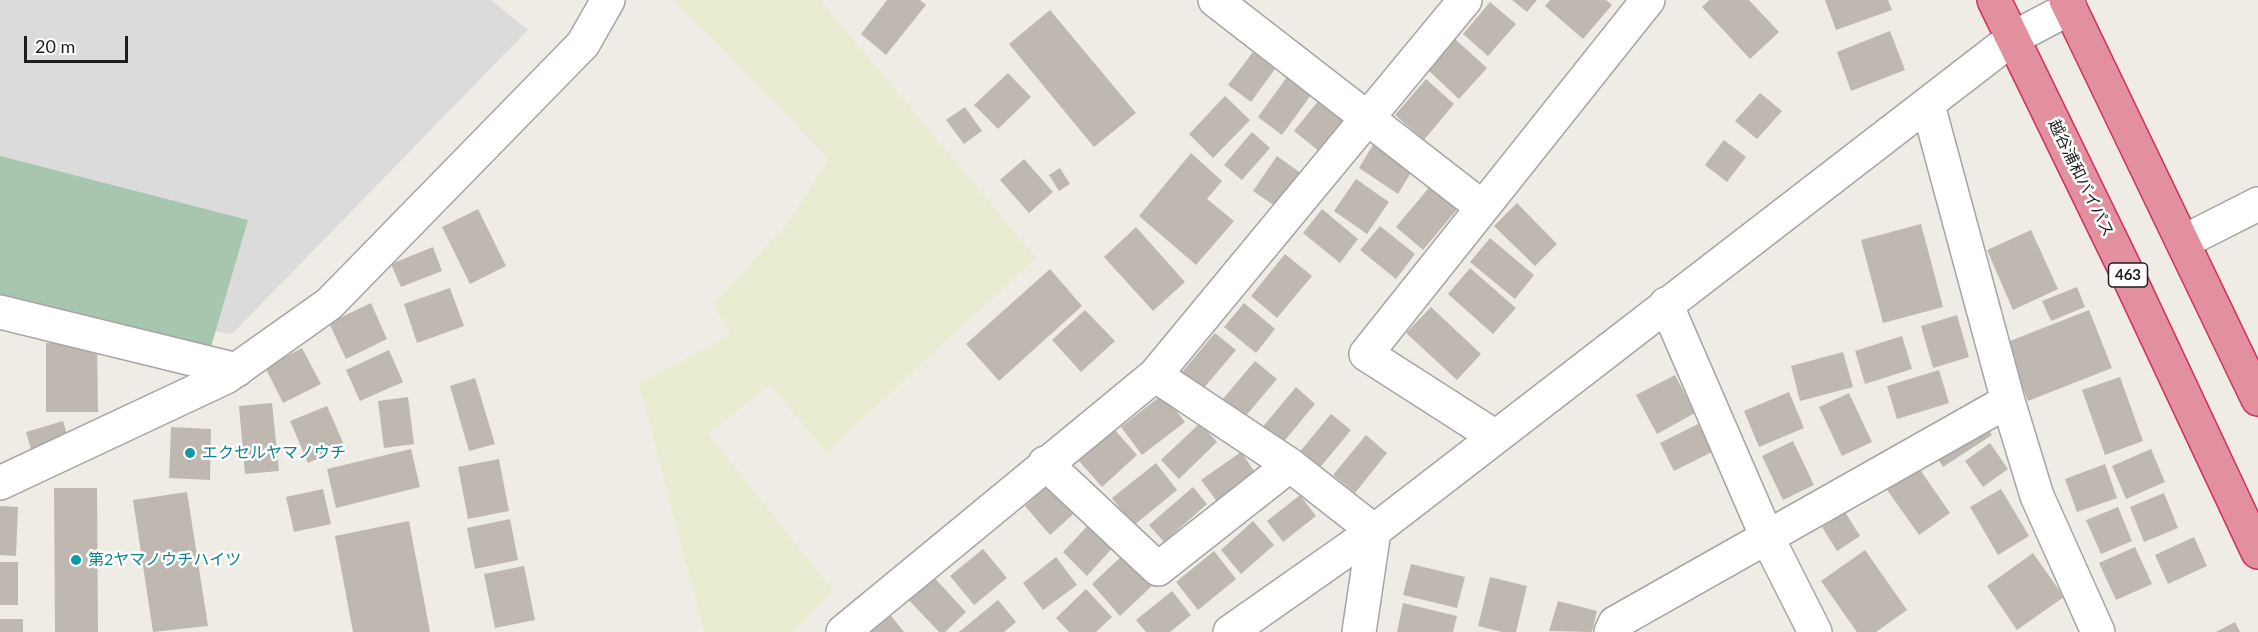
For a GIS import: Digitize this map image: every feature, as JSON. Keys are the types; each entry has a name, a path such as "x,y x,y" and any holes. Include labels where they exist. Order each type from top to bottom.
{"highway":[{"name":"越谷浦和バイパス","path":"1994,0 2258,552"},
{"path":"2068,4 2258,399"}],"street":[{"path":"0,483 212,384 237,370 329,304 583,44 608,0"},
{"path":"1215,0 1482,207"},
{"path":"843,632 1045,463 1155,375 1465,0"},
{"path":"1494,436 1366,354 1648,0"},
{"path":"1230,632 1374,531 1494,436 2013,38 2068,4"},
{"path":"1928,105 2008,401 2037,496 2098,632"},
{"path":"2183,242 2258,204"},
{"path":"1666,304 1767,537 1815,632"},
{"path":"0,312 237,370"},
{"path":"1155,375 1290,465 1374,531"},
{"path":"1611,632 1615,623 2008,401"},
{"path":"1045,463 1158,569 1290,465"},
{"path":"1359,632 1374,531"}],"shaded area":[{"path":"0,0 491,0 528,30 232,334 0,294"}],"green space":[{"path":"674,0 820,0 1036,258 826,452 770,384 708,434 833,591 793,632 704,632 639,384 730,335 714,304 788,223 829,159"},
{"path":"0,156 248,220 211,347 0,303"}],"building":[{"path":"887,0 920,0 926,5 886,55 861,34"},
{"path":"1512,0 1537,0 1527,12"},
{"path":"1550,0 1606,0 1612,5 1583,39 1545,6"},
{"path":"1709,0 1749,0 1779,32 1750,59 1702,7"},
{"path":"1825,0 1888,0 1892,10 1836,30"},
{"path":"1490,2 1516,24 1488,56 1463,34"},
{"path":"1050,10 1136,113 1094,147 1009,44"},
{"path":"1890,31 1905,70 1851,91 1837,52"},
{"path":"1455,39 1487,68 1459,99 1427,69"},
{"path":"1253,52 1275,69 1251,102 1228,85"},
{"path":"1008,73 1031,97 998,129 974,105"},
{"path":"1287,77 1311,95 1282,135 1258,117"},
{"path":"1426,79 1454,104 1424,140 1395,115"},
{"path":"1760,93 1782,111 1757,139 1735,121"},
{"path":"1225,96 1250,120 1213,158 1189,134"},
{"path":"1319,100 1345,121 1320,152 1294,131"},
{"path":"965,107 982,131 964,144 946,120"},
{"path":"1252,132 1270,148 1242,180 1224,165"},
{"path":"1724,140 1746,157 1727,182 1705,165"},
{"path":"1373,145 1412,171 1398,194 1359,168"},
{"path":"1191,153 1222,181 1207,199 1234,221 1196,265 1139,216"},
{"path":"1277,156 1302,174 1278,208 1253,191"},
{"path":"1024,159 1053,192 1029,213 1000,180"},
{"path":"1060,168 1070,184 1059,191 1049,175"},
{"path":"1356,179 1389,202 1367,234 1334,211"},
{"path":"1432,184 1459,207 1423,250 1396,227"},
{"path":"1517,203 1557,244 1535,266 1494,226"},
{"path":"478,209 506,266 470,284 442,227"},
{"path":"1322,209 1358,239 1340,263 1303,233"},
{"path":"1921,224 1943,307 1883,323 1861,240"},
{"path":"1380,226 1415,254 1396,279 1360,250"},
{"path":"1136,227 1185,282 1153,311 1104,257"},
{"path":"2031,230 2058,289 2013,310 1987,250"},
{"path":"1490,238 1534,275 1515,299 1470,262"},
{"path":"433,247 442,271 401,287 391,264"},
{"path":"1285,254 1312,276 1277,318 1251,296"},
{"path":"1470,268 1516,308 1493,334 1448,294"},
{"path":"1050,269 1082,306 999,381 966,344"},
{"path":"2077,287 2085,307 2051,321 2042,301"},
{"path":"450,288 464,326 417,343 404,304"},
{"path":"371,303 387,339 346,359 329,323"},
{"path":"1244,303 1275,329 1256,353 1224,327"},
{"path":"1431,307 1481,354 1457,380 1406,333"},
{"path":"1085,310 1115,341 1081,372 1052,340"},
{"path":"2089,310 2112,368 2028,401 2005,343"},
{"path":"1957,315 1969,357 1933,368 1921,326"},
{"path":"1215,333 1236,350 1203,389 1182,372"},
{"path":"1902,336 1912,369 1865,384 1855,351"},
{"path":"46,343 97,343 98,412 46,412"},
{"path":"302,348 321,384 283,403 265,367"},
{"path":"389,350 403,382 360,401 346,370"},
{"path":"1843,352 1853,387 1800,401 1791,366"},
{"path":"1255,361 1277,379 1244,418 1222,400"},
{"path":"1939,370 1949,403 1897,419 1887,386"},
{"path":"1675,375 1695,413 1657,434 1636,395"},
{"path":"2120,377 2143,441 2105,455 2082,390"},
{"path":"475,378 495,444 469,451 450,386"},
{"path":"1296,387 1315,404 1281,445 1261,429"},
{"path":"1789,392 1804,428 1759,447 1744,411"},
{"path":"1849,393 1872,442 1842,456 1819,407"},
{"path":"1163,394 1185,422 1142,455 1121,427"},
{"path":"408,397 414,444 384,448 378,401"},
{"path":"272,403 279,471 245,474 239,406"},
{"path":"327,406 345,447 308,463 290,421"},
{"path":"1331,414 1351,430 1318,470 1298,454"},
{"path":"1982,419 1992,435 1943,467 1933,451"},
{"path":"63,421 68,438 31,449 26,432"},
{"path":"1200,423 1217,442 1179,479 1161,460"},
{"path":"1698,424 1712,452 1674,471 1660,443"},
{"name":"エクセルヤマノウチ","path":"171,427 211,429 210,480 169,478"},
{"path":"1114,429 1137,455 1102,487 1078,460"},
{"path":"1366,435 1387,453 1355,493 1333,475"},
{"path":"1793,441 1814,485 1783,500 1762,456"},
{"path":"1990,443 2008,469 1983,487 1965,461"},
{"path":"411,449 420,487 336,508 327,469"},
{"path":"2151,449 2165,482 2126,499 2112,466"},
{"path":"1241,452 1257,475 1218,503 1201,480"},
{"path":"499,459 509,511 468,519 458,467"},
{"path":"1156,463 1177,490 1133,526 1112,498"},
{"path":"1916,464 1950,513 1919,535 1885,487"},
{"path":"2105,464 2117,498 2077,512 2065,479"},
{"path":"1054,480 1079,509 1050,535 1025,506"},
{"path":"1193,487 1207,504 1164,542 1149,525"},
{"name":"第2ヤマノウチハイツ","path":"54,488 97,488 98,632 55,632"},
{"path":"323,489 331,524 294,532 286,497"},
{"path":"2001,489 2029,536 1998,555 1970,507"},
{"path":"187,492 208,626 153,632 133,500"},
{"path":"2164,493 2178,528 2144,542 2130,507"},
{"path":"1300,495 1316,516 1283,542 1267,521"},
{"path":"0,506 18,507 16,556 0,555"},
{"path":"2118,507 2132,541 2101,554 2086,520"},
{"path":"1845,512 1860,536 1837,551 1822,527"},
{"path":"510,519 518,560 475,569 467,528"},
{"path":"409,521 430,632 353,632 335,536"},
{"path":"1092,521 1116,544 1087,576 1063,552"},
{"path":"1253,521 1274,545 1241,574 1221,550"},
{"path":"2194,537 2207,566 2168,584 2155,555"},
{"path":"2135,547 2152,584 2116,600 2099,563"},
{"path":"983,549 1007,578 974,605 950,576"},
{"path":"1865,550 1907,610 1876,632 1857,632 1821,581"},
{"path":"1214,551 1236,579 1198,610 1176,582"},
{"path":"1125,553 1154,584 1120,616 1092,584"},
{"path":"2033,553 2064,597 2017,630 1987,586"},
{"path":"1056,557 1077,585 1043,610 1023,583"},
{"path":"0,562 18,562 18,605 0,605"},
{"path":"1411,564 1465,577 1457,608 1403,595"},
{"path":"524,566 535,620 495,628 484,574"},
{"path":"930,573 966,612 945,632 939,632 905,596"},
{"path":"1490,577 1527,586 1516,632 1502,632 1478,626"},
{"path":"1086,589 1112,617 1096,632 1069,632 1056,618"},
{"path":"1172,591 1191,615 1170,632 1146,632 1136,620"},
{"path":"998,600 1016,622 1004,632 959,632"},
{"path":"1558,601 1597,611 1592,632 1549,631"},
{"path":"1403,603 1457,616 1453,632 1397,632"},
{"path":"885,608 904,632 859,632"},
{"path":"0,619 23,619 23,632 0,632"},
{"path":"2235,622 2240,632 2216,632"}],"place":[{"name":"エクセルヤマノウチ","path":"190,453"},
{"name":"第2ヤマノウチハイツ","path":"76,560"}]}
